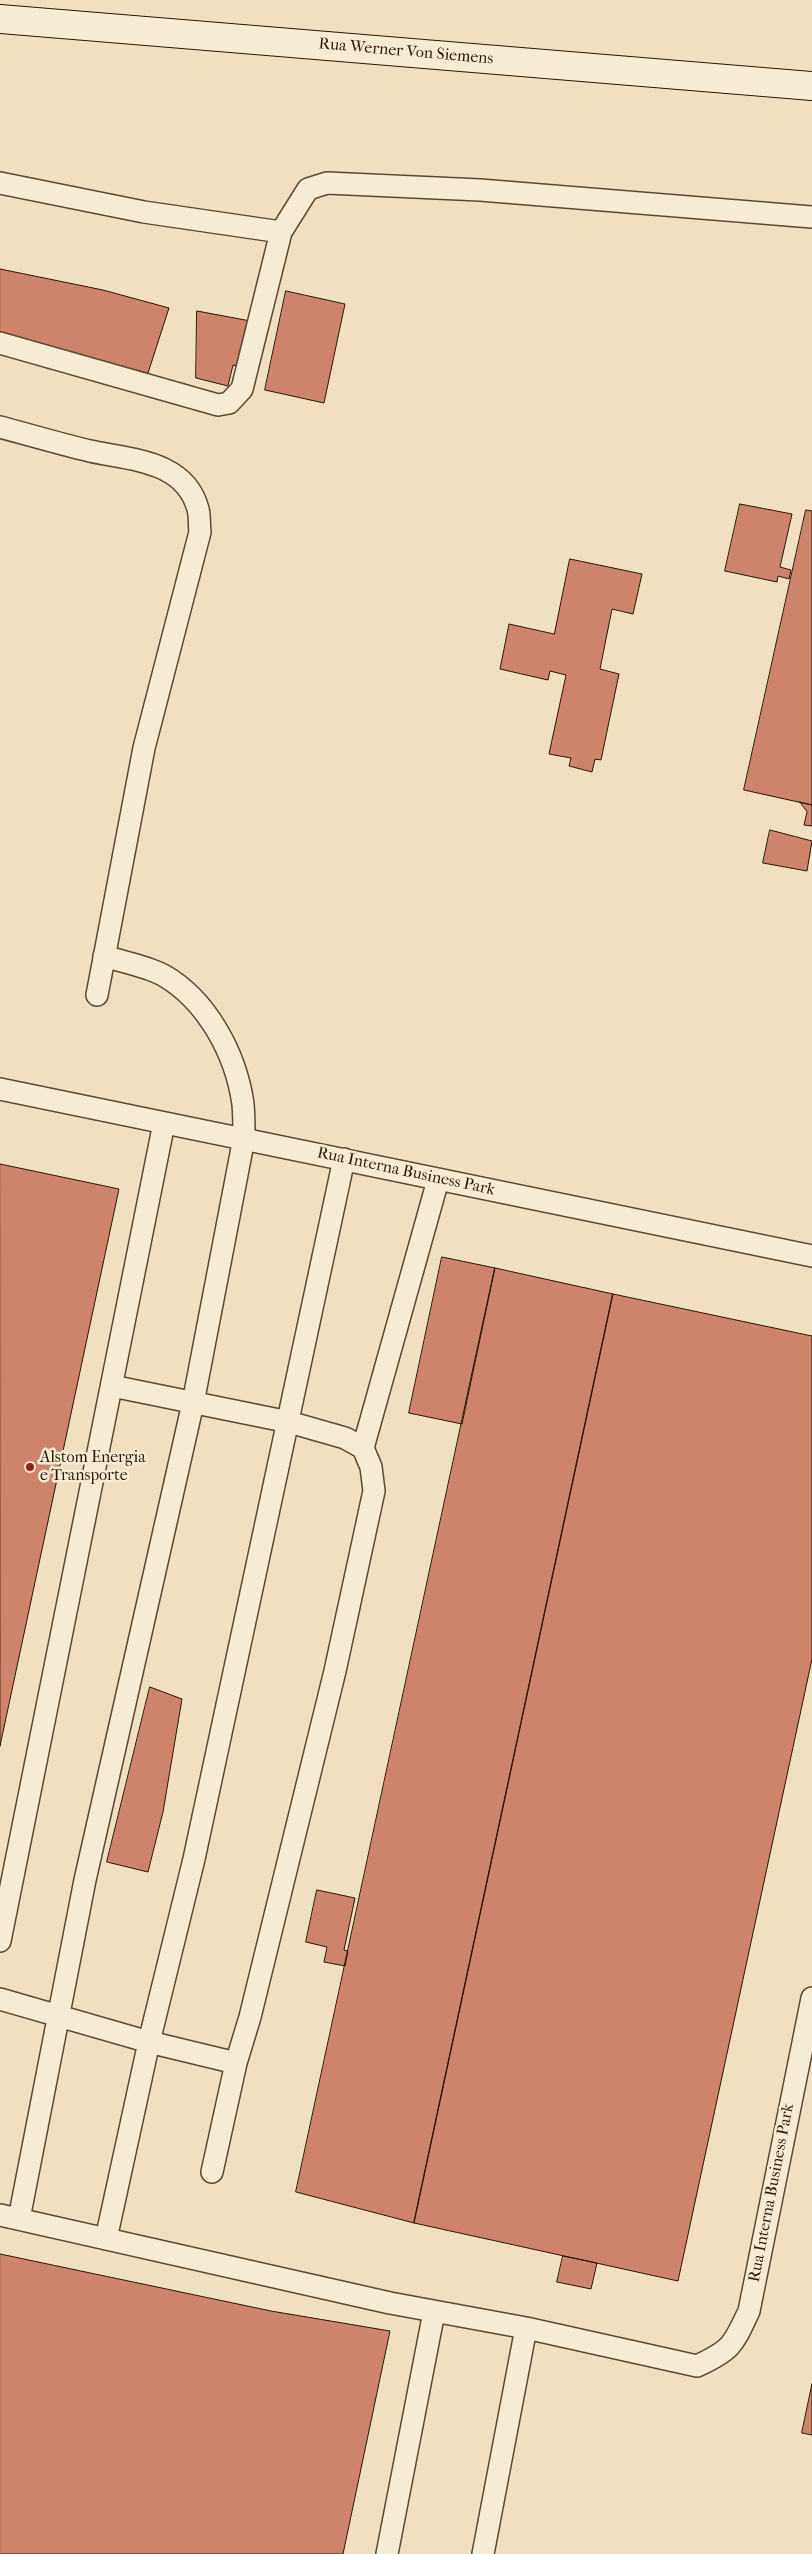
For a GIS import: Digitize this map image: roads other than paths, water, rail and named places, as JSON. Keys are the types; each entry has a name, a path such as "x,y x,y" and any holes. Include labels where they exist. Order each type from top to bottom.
{"street":[{"name":"Rua Werner Von Siemens","path":"0,19 812,86"}],"lane":[{"path":"0,183 144,212 281,232"},
{"path":"0,343 218,405 230,403 242,389 281,232 308,189 327,183 480,190 812,217"},
{"path":"0,428 90,451 157,464 174,474 190,492 198,509 200,532 144,748 97,995"},
{"path":"104,956 162,975 202,1006 216,1027 233,1066 243,1103 244,1138 193,1403 85,1880 59,2016 9,2217 434,2312 526,2328 483,2554"},
{"name":"Rua Interna Business Park","path":"0,1089 812,1256"},
{"path":"0,1941 164,1123"},
{"path":"106,2239 148,2042 194,1859 344,1159"},
{"path":"363,1448 438,1180"},
{"path":"112,1386 289,1422 345,1438 363,1448 371,1467 374,1490 335,1671 250,2017 236,2063 212,2172"},
{"name":"Rua Interna Business Park","path":"526,2328 697,2366 718,2357 734,2343 749,2311 812,1998"},
{"path":"0,1999 148,2042 236,2063"},
{"path":"387,2554 434,2312"}],"place":[{"name":"Alstom Energia e Transporte","path":"30,1467"}]}
